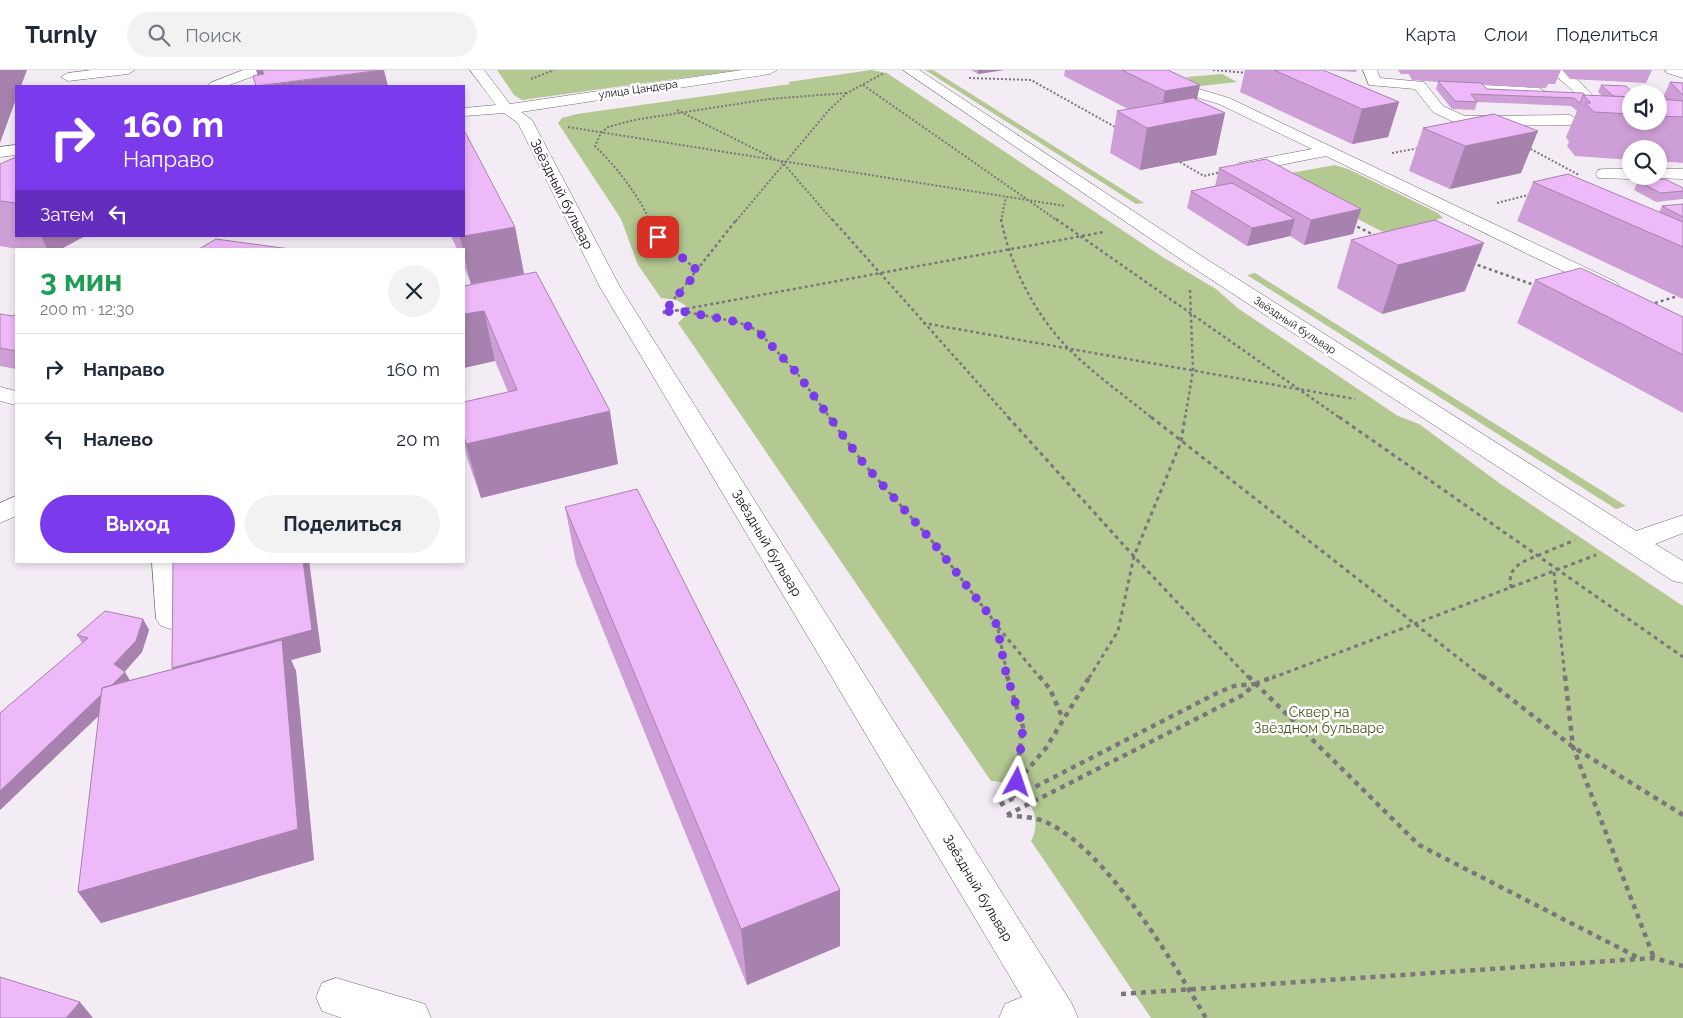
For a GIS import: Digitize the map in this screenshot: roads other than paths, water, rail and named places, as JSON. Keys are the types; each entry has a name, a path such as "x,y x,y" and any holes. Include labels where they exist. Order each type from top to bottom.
{"street":[{"path":"68,78 128,70"},
{"path":"218,85 248,73 272,70"},
{"name":"Звёздный бульвар","path":"477,70 506,108 524,120 610,287 1042,1014"},
{"name":"улица Цандера","path":"465,112 506,108 770,70"},
{"name":"Звёздный бульвар","path":"910,70 1199,263 1683,574"},
{"path":"1120,70 1224,101 1622,293"},
{"path":"1556,70 1576,86 1599,111"},
{"path":"1672,70 1683,74"},
{"path":"1354,81 1372,76 1419,85 1554,92"},
{"path":"1419,85 1438,108 1462,121 1531,119 1574,129 1560,110 1486,106"},
{"path":"1576,86 1593,87"},
{"path":"0,152 15,150"},
{"path":"1245,167 1326,150"},
{"path":"1604,174 1622,174"},
{"path":"1667,174 1683,174"},
{"path":"1455,233 1484,226"},
{"path":"0,394 15,398"},
{"path":"0,515 15,505"},
{"path":"1634,542 1683,524"},
{"path":"166,563 171,619"},
{"path":"336,998 410,1018"}],"park label":[{"name":"Сквер на Звёздном бульваре","path":"1319,720"}]}
